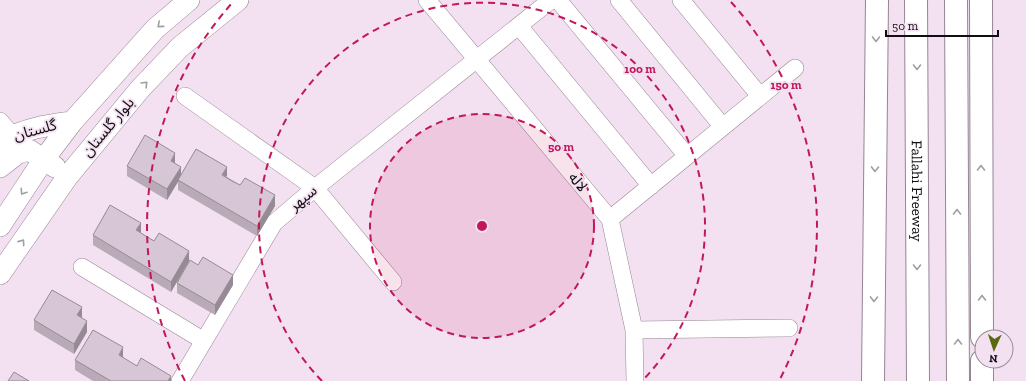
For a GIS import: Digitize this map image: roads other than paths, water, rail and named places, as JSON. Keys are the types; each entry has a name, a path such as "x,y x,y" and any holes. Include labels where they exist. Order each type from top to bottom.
{"main road":[{"path":"873,381 877,0"},
{"name":"Fallahi Freeway","path":"916,0 918,381"},
{"path":"956,0 958,381"},
{"path":"980,0 982,329"},
{"path":"982,369 982,381"}],"street":[{"name":"بلوار گلستان","path":"0,226 44,159 72,122 155,29 189,0"},
{"name":"بلوار گلستان","path":"0,274 68,176 140,89 180,47 238,0"},
{"name":"لاله","path":"427,0 610,220 634,330 635,381"},
{"path":"558,0 687,156"},
{"path":"618,0 723,127"},
{"path":"680,0 760,96"},
{"name":"سپهر","path":"180,381 274,223 314,188 519,26 543,2"},
{"path":"519,26 651,186"},
{"path":"610,220 795,68"},
{"path":"185,96 314,188 393,282"},
{"name":"گلستان","path":"4,133 51,124 72,122"},
{"name":"گلستان","path":"0,167 18,153 29,150 68,176"},
{"path":"82,267 204,341"},
{"path":"634,330 789,328"}]}
